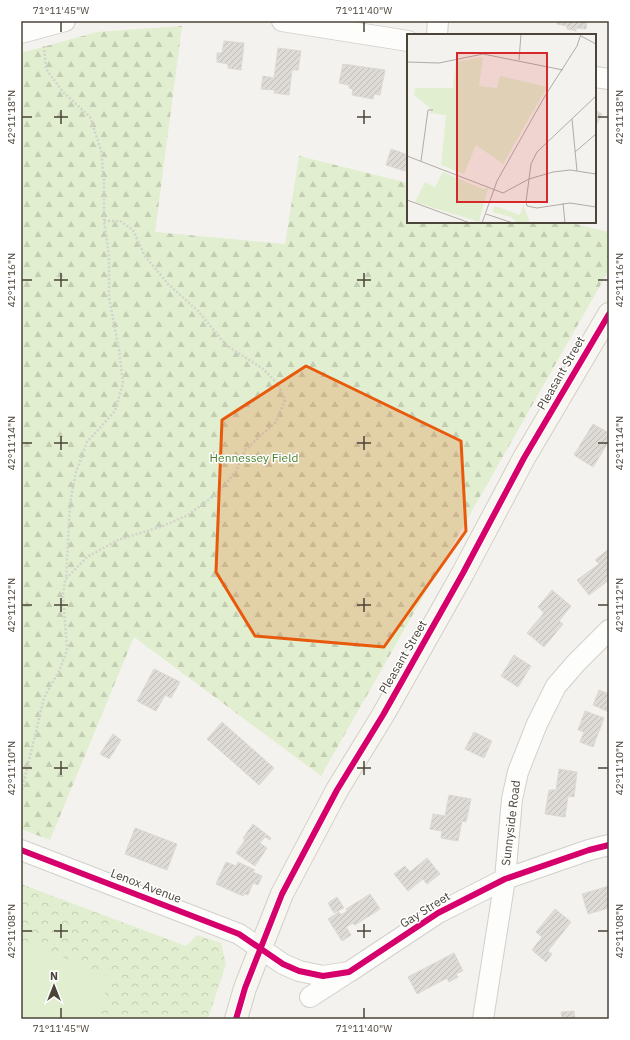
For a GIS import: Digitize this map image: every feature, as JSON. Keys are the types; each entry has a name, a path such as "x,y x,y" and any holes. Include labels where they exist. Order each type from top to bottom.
{"street":[{"path":"21,33 65,21"},
{"path":"282,21 407,41"},
{"path":"437,34 438,21"},
{"path":"596,77 609,79"},
{"name":"Pleasant Street","path":"236,1019 245,988 260,947 282,894 337,790 383,716 463,573 524,458 609,314"},
{"name":"Sunnyside Road","path":"483,1019 505,879 512,799 518,772 537,724 556,686 576,663 609,630"},
{"name":"Gay Street","path":"310,997 438,913 505,879 589,850 609,845"},
{"name":"Lenox Avenue","path":"21,850 240,934 260,947"},
{"name":"Gay Street","path":"260,947 283,964 299,971 323,976 350,972"}],"path":[{"path":"21,794 44,698 60,669 67,650 63,595 66,580 70,504 76,472 87,442 115,411 123,382 120,350 109,297 109,256 104,221 104,181 101,150 90,117 63,92 46,69 42,27"},
{"path":"66,580 87,557 118,540 164,526 188,516 219,492 236,471 245,450 276,422 285,400 278,384 263,369 226,345 198,311 168,284 145,256 133,230 120,221 104,221"}],"highlighted area":[{"path":"306,366 461,441 466,531 384,647 255,636 216,572 222,420"}],"green space":[{"name":"Hennessey Field","path":"182,26 155,232 285,244 299,156 407,183 407,223 572,223 609,232 609,270 321,776 134,637 50,840 21,829 21,53 97,32"},
{"path":"21,884 186,946 197,935 221,943 226,964 208,1019 21,1019"},
{"path":"21,940 111,977 105,994 92,1019 21,1019"}],"building":[{"path":"557,21 587,21 586,29 576,28 576,31 567,29 567,26 557,24"},
{"path":"224,41 244,43 241,70 228,68 228,64 217,62 217,53 222,53"},
{"path":"278,48 301,51 298,70 292,70 289,95 274,93 275,90 261,89 263,76 274,78"},
{"path":"343,64 385,70 380,95 374,94 373,99 352,95 353,89 349,88 349,85 339,83"},
{"path":"596,111 602,114 596,125"},
{"path":"391,149 407,155 405,171 386,165"},
{"path":"593,424 609,433 609,441 593,467 574,455"},
{"path":"609,549 609,580 589,595 577,580 599,564 595,560"},
{"path":"552,590 571,606 559,621 563,624 544,647 527,633 544,613 538,607"},
{"path":"514,655 531,666 518,687 501,676"},
{"path":"154,669 180,682 171,698 165,695 156,711 137,701"},
{"path":"599,690 609,694 609,712 593,705"},
{"path":"585,711 604,718 593,747 580,742 584,732 578,730"},
{"path":"222,722 274,768 259,785 207,739"},
{"path":"474,732 492,741 484,758 465,749"},
{"path":"113,734 121,740 109,759 100,754"},
{"path":"559,769 577,772 574,797 568,796 565,817 545,814 549,790 556,790"},
{"path":"449,795 471,799 466,822 462,821 458,841 441,838 442,831 430,829 433,814 445,816"},
{"path":"253,824 271,838 270,840 265,837 260,843 267,848 255,866 236,853 245,840 243,838"},
{"path":"135,828 177,844 167,870 125,854"},
{"path":"427,858 440,874 427,884 423,879 408,891 394,874 405,866 410,872"},
{"path":"226,862 236,866 238,862 255,870 253,872 262,876 258,885 253,883 248,895 244,894 243,896 216,884"},
{"path":"609,886 609,908 588,914 582,894"},
{"path":"370,894 380,909 355,925 353,923 346,927 351,935 342,941 328,919 339,912 341,915 347,911 346,909"},
{"path":"337,897 344,908 334,913 328,903"},
{"path":"555,909 571,922 548,951 552,954 546,962 532,950 542,937 536,932"},
{"path":"454,953 463,971 456,974 458,977 449,982 447,978 417,994 408,977"},
{"path":"574,1011 575,1019 562,1019 561,1012"}],"cycle path":[{"path":"236,1019 245,988 282,894 337,790 383,715 463,573 524,458 609,314"},
{"path":"21,850 239,934 283,964 299,971 323,976 349,972 438,913 505,879 589,850 609,845"}]}
